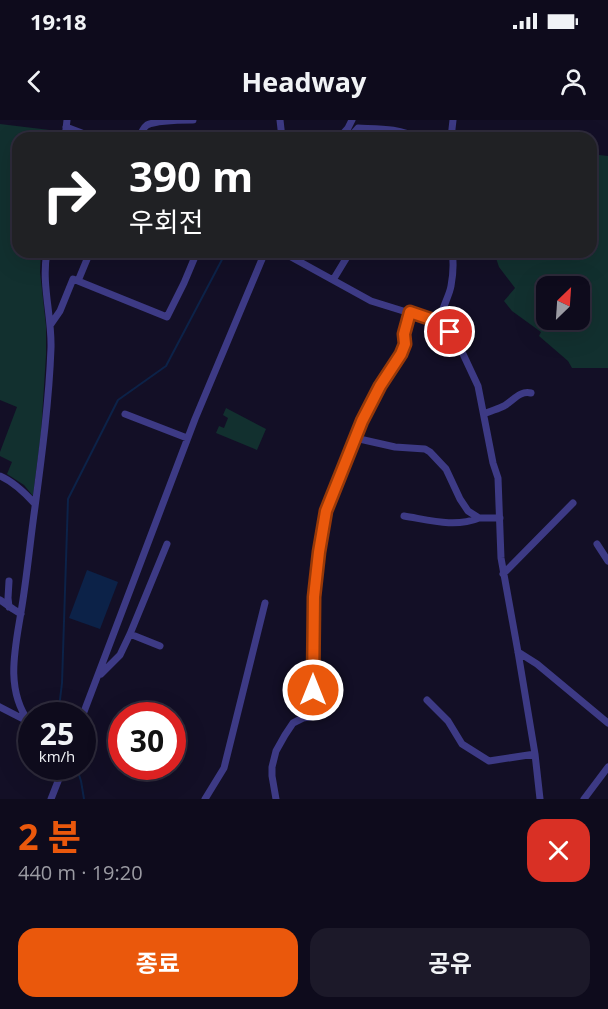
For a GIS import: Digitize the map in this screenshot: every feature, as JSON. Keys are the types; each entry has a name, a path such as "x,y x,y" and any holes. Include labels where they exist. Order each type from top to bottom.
{"street":[{"path":"142,132 145,126 154,123 193,120"},
{"path":"67,123 84,132"},
{"path":"354,132 358,128 403,132"},
{"path":"18,702 14,679 15,646 45,435 51,346 45,275 46,258"},
{"path":"78,281 88,258"},
{"path":"51,325 60,311 73,279 167,317 194,258"},
{"path":"88,702 187,438 262,258"},
{"path":"293,258 371,301 442,323 456,339 474,375 498,478 503,574 535,754 540,799"},
{"path":"333,280 346,258"},
{"path":"442,323 442,312 451,286 452,258"},
{"path":"276,799 272,767 276,751 293,723 314,715 315,710 313,690 314,597 326,511 362,421 380,386 401,354 405,344 404,334 410,312"},
{"path":"484,414 504,406 522,393 527,391 531,393"},
{"path":"125,414 187,438"},
{"path":"356,438 395,447 425,449 446,469 460,500 468,511 479,518"},
{"path":"0,476 25,493 35,504"},
{"path":"503,574 573,503"},
{"path":"404,516 456,523 470,522 479,518 500,518"},
{"path":"98,678 120,655 166,544"},
{"path":"597,544 608,561"},
{"path":"9,581 9,607"},
{"path":"0,600 21,614"},
{"path":"204,799 224,768 265,603"},
{"path":"130,634 160,646"},
{"path":"518,652 537,664 608,723"},
{"path":"427,700 448,721 462,744 489,761 535,754"},
{"path":"0,707 18,717"},
{"path":"584,799 608,767"},
{"path":"51,799 58,780"}],"green space":[{"path":"0,124 58,131 12,132 12,258 41,258 46,326 41,433 33,496 24,485 7,474 12,462 0,456 17,407 0,400"},
{"path":"597,155 608,156 608,368 572,368 568,361 539,336 541,332 538,330 590,330 590,276 536,276 536,328 512,311 504,301 515,288 499,267 496,258 597,258"},
{"path":"226,408 266,429 257,450 216,433 219,426 224,428 228,418 223,415"}],"water":[{"path":"87,570 118,582 100,629 69,618"}],"waterway":[{"path":"60,702 68,499 118,400 166,366 223,258"},
{"path":"81,780 84,799"}],"route":[{"path":"313,690 314,597 326,511 362,421 380,386 401,354 405,344 404,334 410,312 442,323 450,332"}]}
